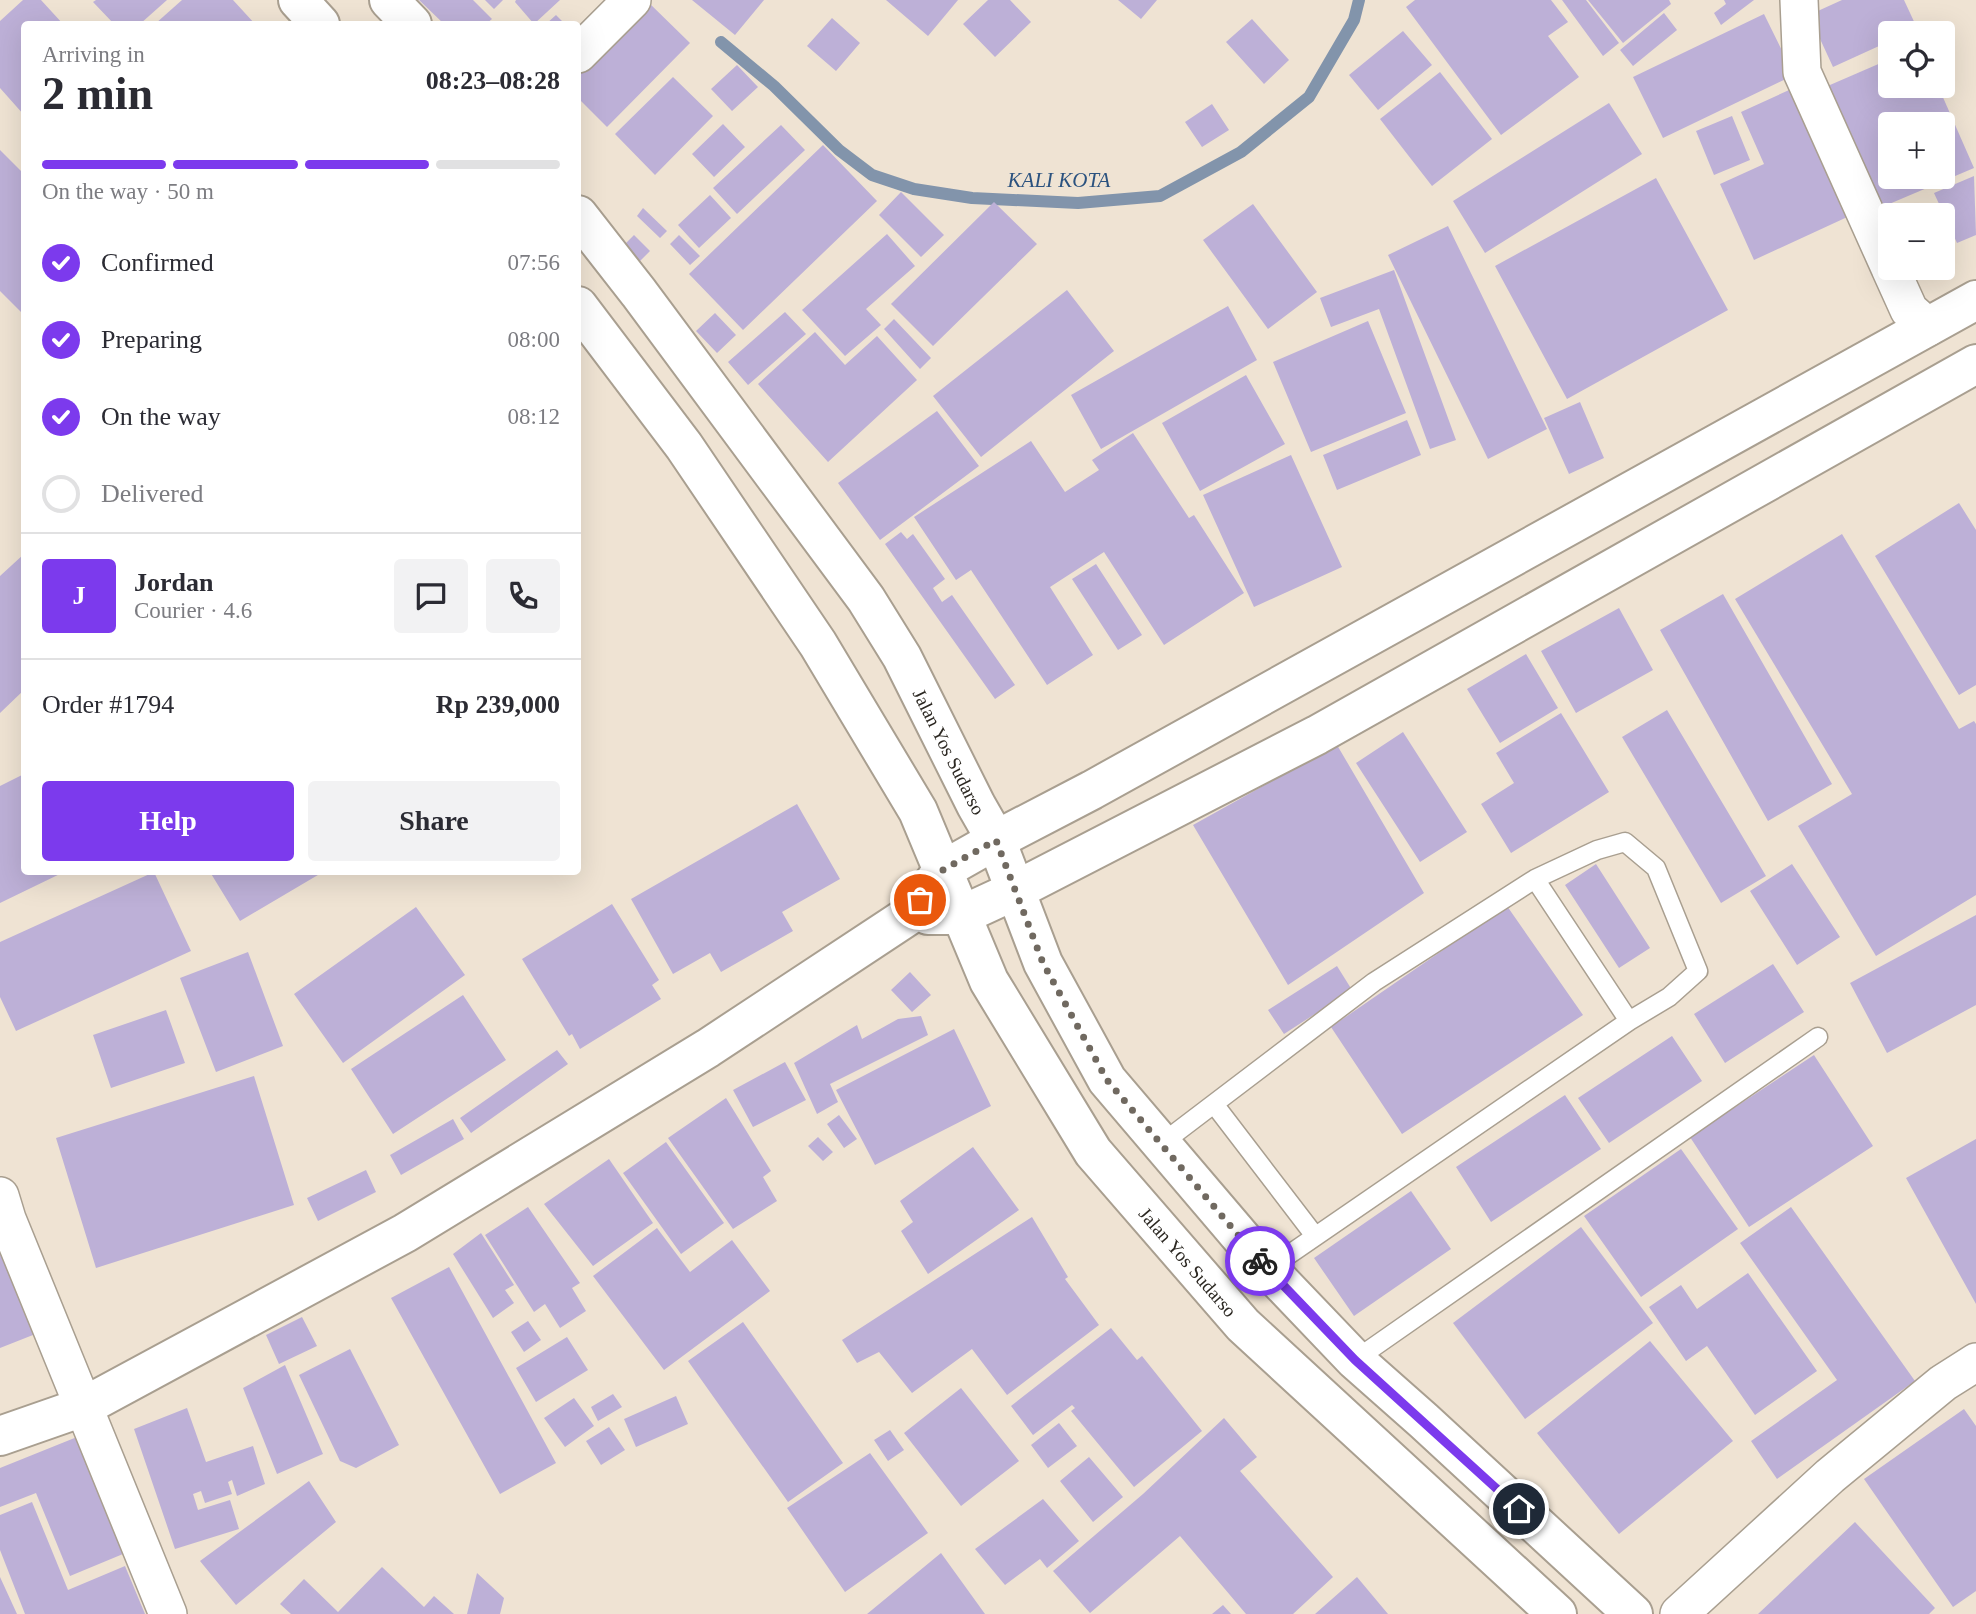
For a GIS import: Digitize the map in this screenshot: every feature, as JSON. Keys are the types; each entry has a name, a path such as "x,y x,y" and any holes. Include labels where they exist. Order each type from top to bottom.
{"main road":[{"path":"298,0 317,21"},
{"path":"389,0 409,21"},
{"name":"Jalan Yos Sudarso","path":"581,219 866,599 902,657 996,840 1043,963 1107,1080 1268,1269 1355,1360 1633,1614"},
{"path":"0,1436 83,1407 405,1233 708,1048 908,916 943,870 1976,300"},
{"name":"Jalan Yos Sudarso","path":"581,310 684,446 818,644 918,811 989,981 1093,1152 1243,1325 1557,1614"},
{"path":"908,916 961,915 1016,890 1317,735 1976,364"}],"street":[{"path":"581,51 632,0"},
{"path":"1799,0 1802,72 1878,241"},
{"path":"1895,280 1909,310 1928,327"},
{"path":"0,1196 12,1232 168,1614"},
{"path":"1679,1614 1830,1476 1942,1383 1976,1362"}],"lane":[{"path":"1161,1144 1374,982 1535,879 1597,850 1625,842 1656,869 1698,971 1670,997 1629,1021 1268,1269"},
{"path":"1535,879 1629,1021"},
{"path":"1355,1360 1818,1037"},
{"path":"1214,1104 1315,1236"}],"building":[{"path":"23,0 41,0 60,21 21,21 21,112 0,88 0,21"},
{"path":"167,0 143,21 111,21 93,2"},
{"path":"182,0 233,0 252,21 158,21"},
{"path":"419,0 473,0 492,19 490,21 441,21"},
{"path":"485,0 503,0 494,9"},
{"path":"560,0 537,21 531,21 515,2"},
{"path":"646,0 690,43 607,127 581,101 581,58"},
{"path":"692,0 764,0 735,35"},
{"path":"886,0 958,0 928,36"},
{"path":"988,0 1010,0 1031,22 995,57 963,24"},
{"path":"1118,0 1157,0 1141,19"},
{"path":"1415,0 1551,0 1568,22 1548,36 1579,77 1501,135 1406,7"},
{"path":"1562,0 1586,0 1619,43 1603,56"},
{"path":"1588,0 1669,0 1671,4 1623,43"},
{"path":"1724,0 1754,0 1721,25 1714,13 1726,4"},
{"path":"1842,0 1904,0 1914,21 1878,21 1878,46 1833,67 1809,15"},
{"path":"1664,13 1677,30 1633,66 1620,50"},
{"path":"1764,14 1794,75 1663,138 1633,77"},
{"path":"556,15 562,21 549,21"},
{"path":"832,18 860,43 836,71 807,46"},
{"path":"1252,19 1289,60 1264,84 1226,42"},
{"path":"1403,31 1432,65 1378,110 1349,75"},
{"path":"1878,64 1878,98 1943,98 1949,112 1878,112 1878,189 1924,189 1892,203 1878,203 1878,209 1875,210 1823,88"},
{"path":"737,65 758,87 732,111 711,89"},
{"path":"1440,72 1492,139 1432,186 1380,119"},
{"path":"673,77 713,116 655,175 615,134"},
{"path":"1798,86 1856,213 1754,260 1720,184 1764,164 1741,112"},
{"path":"1609,103 1642,154 1485,253 1453,201"},
{"path":"1212,104 1229,130 1202,147 1185,122"},
{"path":"1732,116 1750,160 1714,175 1696,131"},
{"path":"723,124 745,147 714,177 692,154"},
{"path":"781,125 805,150 737,214 713,188"},
{"path":"1955,125 1974,168 1955,176"},
{"path":"823,145 877,201 743,330 689,274"},
{"path":"0,150 21,171 21,312 0,291"},
{"path":"1974,176 1976,235 1957,243 1955,203 1939,203 1934,193 1943,189 1955,189 1955,184"},
{"path":"1656,178 1728,310 1567,399 1495,266"},
{"path":"901,192 944,235 921,257 879,215"},
{"path":"710,195 731,218 699,248 678,225"},
{"path":"994,202 1037,244 933,346 891,304"},
{"path":"1253,204 1317,292 1268,329 1203,240"},
{"path":"643,208 667,231 660,238 637,216"},
{"path":"1448,226 1547,429 1488,459 1388,255"},
{"path":"887,234 915,266 866,309 881,325 845,356 802,310"},
{"path":"634,235 650,251 638,263 623,246"},
{"path":"679,235 700,256 690,265 670,244"},
{"path":"1394,270 1456,440 1430,449 1379,309 1331,327 1320,298"},
{"path":"1067,290 1114,351 981,457 933,396"},
{"path":"1228,306 1257,360 1101,449 1071,395"},
{"path":"785,312 806,334 748,385 728,362"},
{"path":"715,313 736,335 717,353 696,331"},
{"path":"894,319 931,358 920,369 884,329"},
{"path":"1368,321 1406,413 1311,452 1273,362"},
{"path":"815,332 845,365 877,336 917,380 828,462 758,384"},
{"path":"1246,375 1285,444 1200,491 1162,423"},
{"path":"1580,402 1604,458 1569,474 1544,418"},
{"path":"937,411 979,466 880,540 838,483"},
{"path":"1407,420 1421,455 1337,490 1323,455"},
{"path":"1133,433 1189,518 1194,515 1244,593 1164,645 1104,552 1050,587 1093,655 1047,685 971,570 956,580 914,517 1031,441 1065,492 1099,470 1092,460"},
{"path":"1291,455 1342,567 1254,607 1203,495"},
{"path":"1959,503 1976,530 1976,685 1959,695 1875,556"},
{"path":"901,532 907,539 913,534 945,579 933,588 942,602 952,595 1015,685 995,699 885,544"},
{"path":"1842,534 1959,729 1974,721 1976,724 1976,895 1876,956 1798,826 1852,794 1735,599"},
{"path":"21,557 21,693 0,713 0,576"},
{"path":"1096,564 1142,635 1118,650 1072,579"},
{"path":"1723,594 1832,784 1768,821 1660,630"},
{"path":"1619,608 1653,670 1576,713 1541,651"},
{"path":"1526,654 1558,708 1500,743 1467,689"},
{"path":"1667,710 1766,876 1721,903 1622,737"},
{"path":"1561,713 1609,792 1511,853 1481,804 1514,783 1496,753"},
{"path":"1403,732 1467,832 1420,862 1356,763"},
{"path":"1337,745 1424,893 1288,985 1193,825"},
{"path":"21,776 21,875 58,875 0,903 0,786"},
{"path":"797,804 840,879 782,912 793,931 721,972 710,953 673,974 631,899"},
{"path":"1596,864 1650,948 1619,968 1565,885"},
{"path":"1792,864 1840,937 1797,965 1750,891"},
{"path":"147,875 155,875 191,951 16,1031 0,997 0,942"},
{"path":"212,875 318,875 240,921"},
{"path":"612,904 659,980 652,985 661,999 580,1049 572,1034 569,1036 522,959"},
{"path":"1507,906 1583,1015 1402,1134 1331,1027"},
{"path":"416,907 465,975 343,1063 294,994"},
{"path":"1976,915 1976,1005 1887,1053 1850,983"},
{"path":"248,952 283,1046 216,1072 180,978"},
{"path":"1773,964 1804,1012 1725,1063 1694,1014"},
{"path":"1337,966 1352,990 1284,1034 1268,1010"},
{"path":"910,972 931,995 912,1012 891,990"},
{"path":"463,995 506,1060 393,1134 351,1069"},
{"path":"166,1010 185,1063 111,1088 93,1035"},
{"path":"921,1016 928,1035 830,1084 838,1102 817,1114 794,1063 857,1025 862,1039 898,1019"},
{"path":"954,1029 991,1106 875,1165 836,1090"},
{"path":"1672,1036 1702,1081 1609,1143 1578,1098"},
{"path":"557,1050 568,1064 471,1133 460,1118"},
{"path":"1814,1055 1873,1146 1749,1227 1690,1137"},
{"path":"785,1062 806,1100 753,1127 733,1090"},
{"path":"254,1076 294,1205 96,1268 56,1138"},
{"path":"1565,1095 1601,1149 1491,1222 1456,1167"},
{"path":"726,1098 771,1171 763,1177 777,1201 733,1229 668,1138"},
{"path":"839,1115 857,1139 844,1148 827,1124"},
{"path":"453,1119 464,1139 401,1175 390,1155"},
{"path":"818,1137 833,1152 823,1161 808,1146"},
{"path":"1976,1139 1976,1304 1906,1178"},
{"path":"666,1142 724,1223 681,1254 623,1173"},
{"path":"973,1147 1019,1210 928,1274 901,1231 913,1222 900,1201"},
{"path":"1681,1149 1738,1229 1641,1297 1584,1216"},
{"path":"609,1159 653,1223 593,1266 544,1204"},
{"path":"366,1170 376,1192 318,1221 307,1198"},
{"path":"1411,1191 1451,1249 1354,1316 1314,1258"},
{"path":"528,1207 580,1283 572,1288 586,1311 560,1328 545,1304 534,1312 485,1235"},
{"path":"1791,1207 1915,1381 1777,1479 1751,1441 1837,1380 1740,1243"},
{"path":"1032,1217 1068,1277 1065,1279 1099,1325 1007,1395 972,1349 912,1393 879,1352 857,1363 842,1340"},
{"path":"1581,1227 1653,1323 1525,1419 1453,1323"},
{"path":"657,1228 690,1272 732,1240 770,1291 664,1370 593,1276"},
{"path":"481,1233 514,1285 505,1290 514,1303 493,1318 453,1254"},
{"path":"0,1240 38,1333 0,1348"},
{"path":"449,1267 556,1463 500,1494 391,1298"},
{"path":"1748,1273 1817,1371 1755,1415 1707,1346 1686,1361 1649,1307 1681,1285 1697,1309"},
{"path":"302,1317 317,1346 279,1364 266,1335"},
{"path":"528,1321 541,1340 524,1352 511,1332"},
{"path":"743,1322 843,1463 788,1502 688,1361"},
{"path":"1111,1328 1137,1360 1142,1356 1202,1431 1134,1487 1071,1411 1075,1408 1072,1405 1033,1435 1011,1406"},
{"path":"567,1337 588,1370 536,1402 516,1368"},
{"path":"1650,1341 1733,1441 1619,1534 1537,1433"},
{"path":"350,1349 399,1445 356,1468 340,1461 299,1375"},
{"path":"285,1365 323,1454 277,1474 243,1388"},
{"path":"961,1388 1019,1461 961,1506 904,1433"},
{"path":"613,1394 622,1407 598,1421 591,1407"},
{"path":"676,1396 688,1424 636,1447 624,1419"},
{"path":"574,1398 594,1426 565,1447 544,1418"},
{"path":"187,1408 206,1462 253,1446 265,1484 237,1496 232,1480 228,1482 232,1494 205,1503 201,1491 193,1494 198,1510 230,1500 239,1529 175,1549 134,1429"},
{"path":"1964,1409 1976,1426 1976,1591 1953,1607 1864,1479"},
{"path":"1224,1418 1257,1457 1240,1471 1333,1577 1293,1614 1246,1614 1180,1536 1090,1613 1053,1571 1143,1494"},
{"path":"1059,1423 1077,1446 1048,1468 1031,1445"},
{"path":"609,1427 625,1450 601,1465 586,1441"},
{"path":"890,1430 904,1450 888,1461 874,1440"},
{"path":"77,1437 123,1554 70,1576 36,1493 0,1507 0,1468"},
{"path":"870,1453 928,1533 845,1592 787,1508"},
{"path":"1089,1457 1123,1497 1093,1522 1060,1481"},
{"path":"309,1481 336,1522 236,1605 200,1561"},
{"path":"1043,1499 1079,1541 1047,1568 1040,1559 1005,1585 975,1549"},
{"path":"32,1502 68,1590 125,1566 145,1614 25,1614 0,1550 0,1515"},
{"path":"1855,1522 1935,1608 1929,1614 1758,1614"},
{"path":"941,1553 985,1614 867,1614"},
{"path":"382,1567 424,1607 434,1596 454,1614 291,1614 280,1604 304,1579 338,1612"},
{"path":"477,1573 504,1598 500,1614 467,1614"},
{"path":"0,1577 17,1614 0,1614"},
{"path":"1357,1577 1388,1614 1315,1614"},
{"path":"1223,1605 1231,1614 1212,1614"}],"waterway":[{"name":"KALI KOTA","path":"721,42 774,86 839,150 872,175 914,189 972,198 1078,203 1160,196 1241,152 1309,97 1354,20 1359,0"}],"way so far":[{"path":"920,900 943,870 996,840 1043,963 1107,1080 1260,1261"}],"route":[{"path":"1260,1261 1355,1360 1519,1509"}]}
